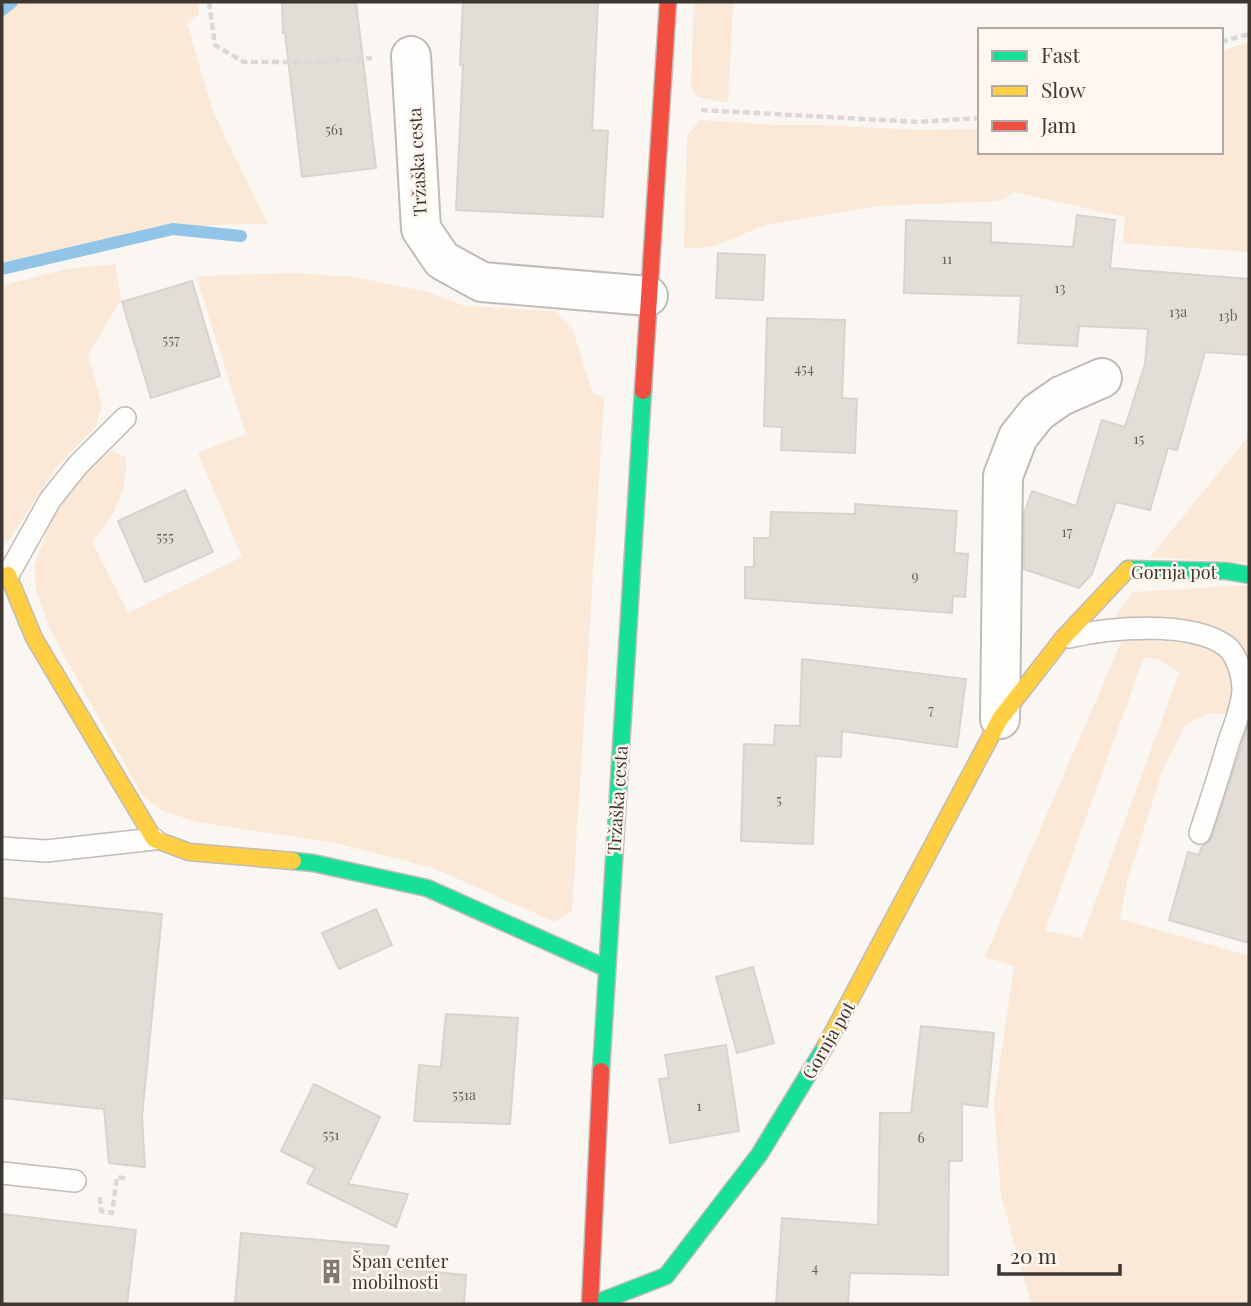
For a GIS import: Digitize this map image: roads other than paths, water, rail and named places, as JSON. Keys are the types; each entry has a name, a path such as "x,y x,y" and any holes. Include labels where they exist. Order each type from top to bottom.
{"street":[{"name":"Tržaška cesta","path":"592,1304 606,968 668,2"},
{"name":"Tržaška cesta","path":"411,56 421,229 442,260 482,282 648,296"},
{"name":"Gornja pot","path":"1000,719 1003,476 1018,437 1038,412 1061,396 1102,379"},
{"name":"Gornja pot","path":"592,1304 666,1276 759,1155 834,1032 1000,719 1063,638 1126,569 1226,571 1249,575"},
{"path":"8,575 34,638 153,839 189,852 313,863 427,888 606,968"}],"lane":[{"path":"8,575 50,500 78,465 125,418"},
{"path":"1063,638 1096,631 1139,628 1183,632 1206,636 1227,646 1236,657 1243,689 1238,714 1200,834"},
{"path":"2,848 46,851 153,839"},
{"path":"2,1173 75,1181"}],"waterway":[{"path":"2,10 12,2"},
{"path":"2,269 173,229 241,236"}],"place":[{"name":"Špan center mobilnosti","path":"332,1271"}]}
